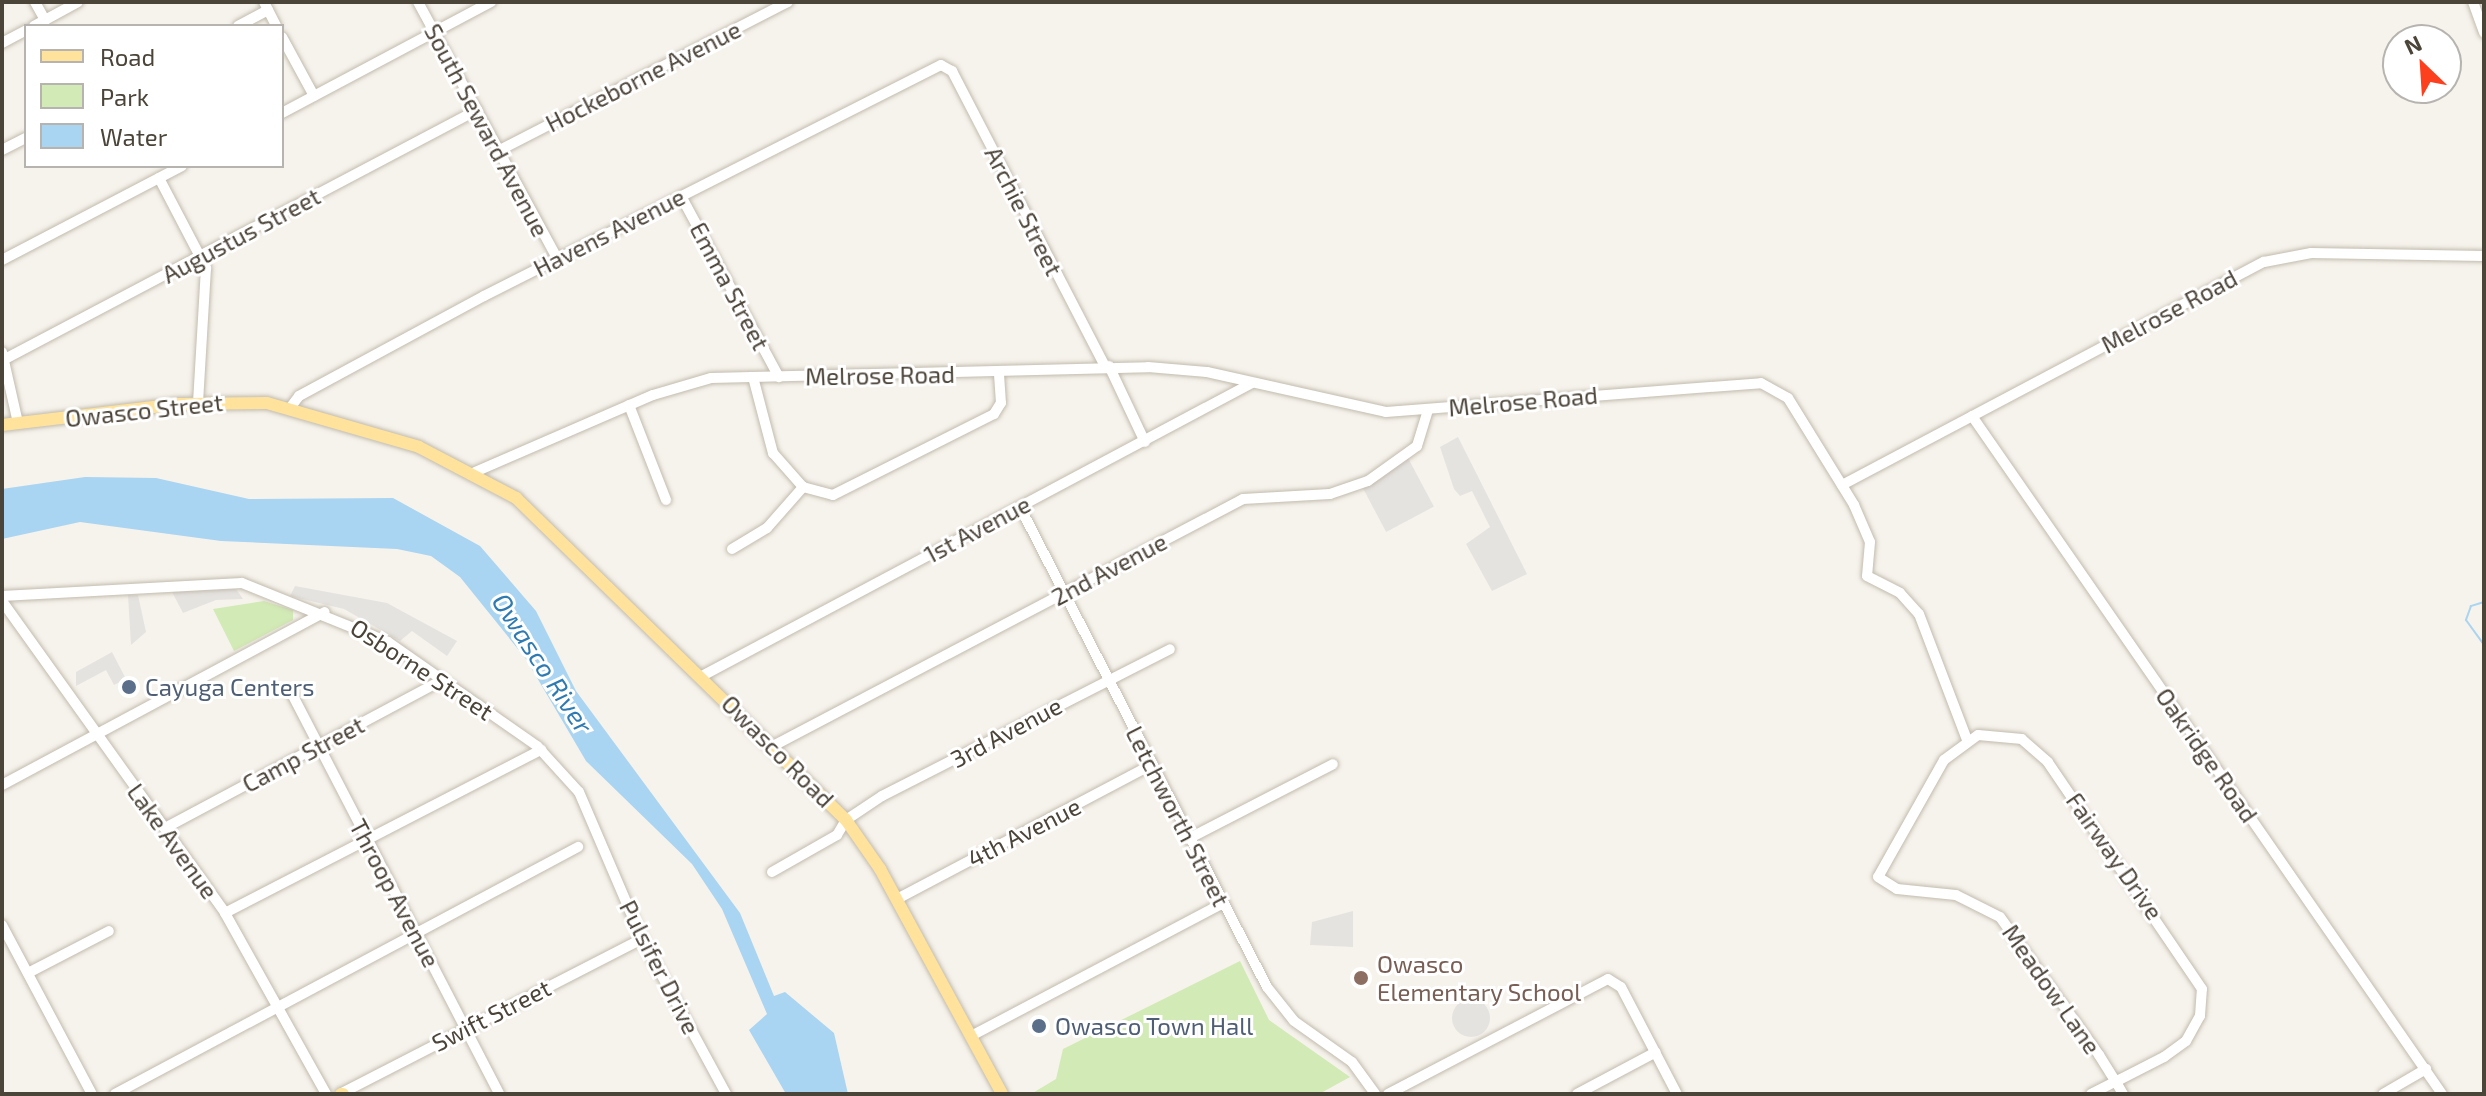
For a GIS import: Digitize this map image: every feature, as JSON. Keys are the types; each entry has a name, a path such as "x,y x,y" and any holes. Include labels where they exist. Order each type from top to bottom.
{"main road":[{"name":"Owasco Street","path":"2,425 198,402 288,408 392,437 475,472"},
{"name":"Owasco Road","path":"475,472 547,523 846,820 897,899 1002,1094"}],"street":[{"path":"35,2 45,20"},
{"path":"38,24 78,2"},
{"name":"South Seward Avenue","path":"418,2 557,258"},
{"path":"284,112 491,2"},
{"name":"Hockeborne Avenue","path":"498,151 788,2"},
{"path":"2473,2 2484,33"},
{"path":"241,24 266,6 275,24"},
{"path":"2,43 24,31"},
{"path":"284,41 314,96"},
{"name":"Havens Avenue","path":"288,408 299,396 557,258 936,66"},
{"name":"Archie Street","path":"936,66 952,71 1145,442"},
{"name":"Augustus Street","path":"4,358 477,110"},
{"path":"2,150 24,139"},
{"path":"2,260 178,168"},
{"path":"159,178 202,256 198,402"},
{"name":"Emma Street","path":"681,196 779,377"},
{"name":"Melrose Road","path":"475,472 629,405 700,380 1107,366 1185,369 1364,409 1428,410 1761,383 1788,398 1842,485 2273,259 2484,256"},
{"path":"2,378 4,358"},
{"path":"4,358 18,423"},
{"path":"753,377 769,446 803,487 846,492 988,418 1001,403 999,371"},
{"name":"1st Avenue","path":"702,676 1252,383"},
{"path":"629,405 666,500"},
{"name":"2nd Avenue","path":"773,746 1249,496 1316,496 1357,486 1417,446 1428,410"},
{"name":"Oakridge Road","path":"1972,416 2442,1094"},
{"path":"1842,485 1870,542 1867,576 1900,593 1919,614 1967,740"},
{"path":"732,549 767,528 803,487"},
{"name":"Letchworth Street","path":"1020,507 1188,839 1275,1000 1352,1062 1375,1094"},
{"name":"Osborne Street","path":"2,598 226,581 325,612 371,631 541,750 579,792 598,837"},
{"name":"Lake Avenue","path":"2,598 225,913 326,1094"},
{"path":"2,785 325,612"},
{"name":"3rd Avenue","path":"846,820 1107,679 1170,649"},
{"name":"Camp Street","path":"165,828 442,680"},
{"name":"Throop Avenue","path":"291,692 499,1094"},
{"name":"Fairway Drive","path":"1967,740 2002,734 2035,747 2197,976 2203,1003 2192,1034 2116,1082 2091,1094"},
{"name":"Meadow Lane","path":"1967,740 1944,760 1899,832 1878,871 1882,883 1956,895 2000,917 2123,1094"},
{"path":"225,913 541,750"},
{"path":"1188,839 1333,764"},
{"name":"4th Avenue","path":"897,899 1151,765"},
{"path":"772,872 843,831 846,820"},
{"name":"Pulsifer Drive","path":"598,837 642,939 726,1094"},
{"path":"115,1094 578,847"},
{"path":"971,1036 1223,903"},
{"path":"2,925 92,1094"},
{"path":"28,973 109,931"},
{"name":"Swift Street","path":"342,1094 642,939"},
{"path":"1388,1094 1605,980 1621,987 1677,1094"},
{"path":"1577,1094 1656,1052"},
{"path":"2383,1094 2426,1069"}],"green space":[{"path":"264,601 293,610 293,620 234,651 213,609"},
{"path":"1240,961 1269,1020 1350,1077 1319,1094 1031,1094 1056,1079 1063,1049"}],"shaded area":[{"path":"1458,437 1527,574 1492,591 1466,544 1490,527 1472,491 1460,496 1454,489 1440,447"},
{"path":"1408,458 1434,507 1386,532 1360,483"},
{"path":"295,586 387,603 457,641 447,656 412,631 400,641 344,609 290,596"},
{"path":"236,589 243,599 216,600 183,613 172,592"},
{"path":"128,595 138,595 146,632 131,645"},
{"path":"112,652 126,679 114,685 106,670 76,686 76,672"},
{"path":"1353,911 1353,947 1310,945 1312,922"},
{"path":"1471,999 1485,1004 1490,1018 1485,1032 1471,1037 1457,1032 1452,1018 1457,1004"}],"water":[{"name":"Owasco River","path":"85,477 156,478 249,499 393,498 480,546 536,611 576,691 740,913 774,996 785,992 834,1033 848,1094 786,1094 749,1030 767,1014 722,909 692,864 586,761 526,659 460,577 431,556 397,549 221,541 80,522 2,539 2,489"}],"waterway":[{"path":"2484,602 2471,606 2466,620 2484,645"}],"place":[{"name":"Cayuga Centers","path":"129,687"},
{"name":"Owasco Elementary School","path":"1361,978"},
{"name":"Owasco Town Hall","path":"1039,1026"}]}
